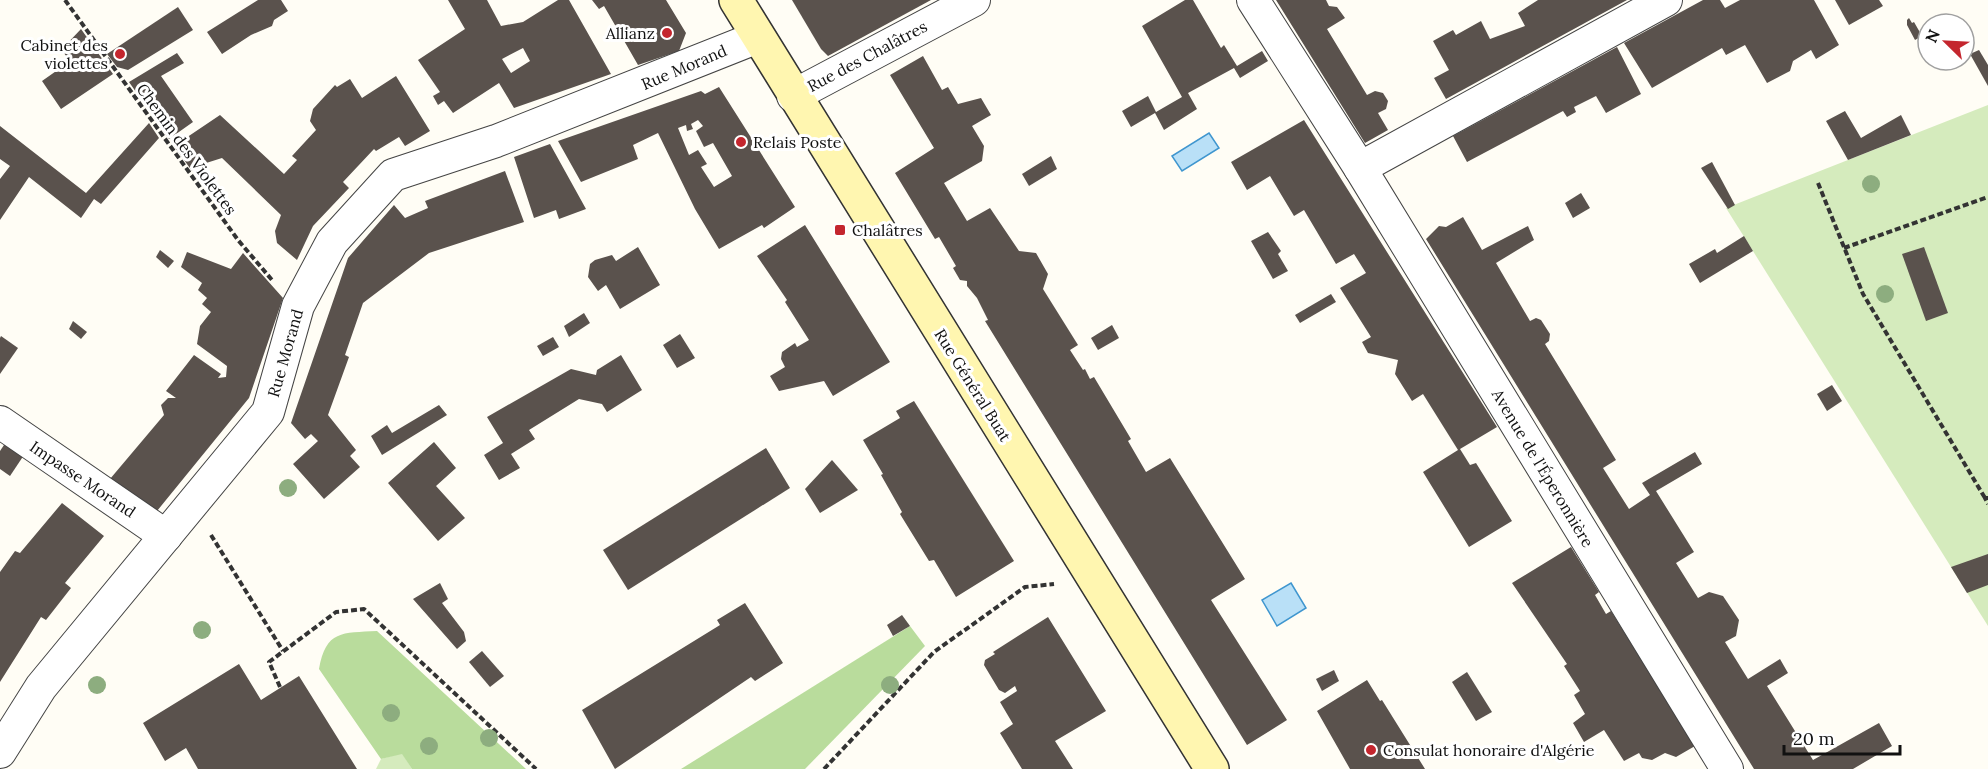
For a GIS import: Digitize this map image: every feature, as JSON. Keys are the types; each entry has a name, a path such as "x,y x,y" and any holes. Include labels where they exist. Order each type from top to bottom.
{"main road":[{"name":"Rue Général Buat","path":"736,0 793,96 1212,769"}],"street":[{"name":"Rue des Chalâtres","path":"793,96 974,0"},
{"name":"Avenue de l'Éperonnière","path":"1253,0 1360,168 1727,769"},
{"path":"1360,168 1666,0"},
{"name":"Rue Morand","path":"0,752 41,687 268,412 298,306 332,242 393,175 496,141 758,37"},
{"name":"Impasse Morand","path":"0,422 166,536"}],"path":[{"name":"Chemin des Violettes","path":"65,0 238,240 298,306"},
{"path":"1818,183 1863,294 1987,498 1988,504"},
{"path":"1844,248 1988,196"},
{"path":"187,510 214,538 283,651"},
{"path":"824,769 934,652 1025,587 1053,585 1084,564"},
{"path":"280,687 269,662 336,612 364,609 536,769"}],"green space":[{"path":"1988,105 1988,626 1726,208"},
{"path":"910,626 925,646 805,769 681,769"},
{"path":"377,631 526,769 412,769 402,754 381,759 319,669 326,647 337,636 354,632"},
{"path":"402,753 412,769 376,769 381,759"}],"water":[{"path":"1209,133 1219,148 1182,171 1172,156"},
{"path":"1291,583 1306,608 1277,626 1262,600"}],"building":[{"path":"258,0 281,0 288,11 274,20 272,26 251,35 222,54 207,32"},
{"path":"448,0 487,0 501,26 523,22 558,0 569,0 611,74 514,108 499,83 453,113 444,101 438,105 433,96 440,92 418,60 465,29","holes":["523,48 530,61 511,73 502,59"]},
{"path":"592,0 666,0 686,33 679,51 638,65 604,6 599,9"},
{"path":"792,0 931,0 828,56 821,49"},
{"path":"1185,0 1193,0 1221,48 1224,45 1237,66 1262,51 1268,61 1240,78 1234,68 1188,93 1197,109 1164,130 1155,113 1131,127 1122,111 1148,96 1156,112 1182,97 1142,26"},
{"path":"1276,0 1326,0 1329,6 1337,7 1345,18 1327,29 1367,95 1375,91 1383,93 1388,101 1386,109 1378,113 1388,130 1365,143"},
{"path":"1538,0 1627,0 1446,99 1434,78 1449,70 1433,41 1453,30 1456,35 1481,21 1490,39 1525,26 1518,13"},
{"path":"1703,0 1720,0 1725,8 1740,0 1814,0 1839,45 1816,59 1811,50 1793,61 1790,71 1767,83 1745,45 1726,55 1722,48 1652,88 1624,43"},
{"path":"1835,0 1879,0 1883,6 1849,25"},
{"path":"178,7 193,30 128,70 117,67 107,54"},
{"path":"1909,18 1916,26 1915,40 1907,25"},
{"path":"81,29 113,74 61,109 42,81 69,62 62,49"},
{"path":"1617,47 1641,94 1606,113 1596,96 1574,107 1576,112 1567,117 1563,111 1467,162 1453,136"},
{"path":"1979,50 1988,65 1988,86 1976,65 1976,51"},
{"path":"177,53 184,63 161,76 193,122 169,139 129,82"},
{"path":"923,56 942,90 948,87 958,104 981,98 991,115 972,126 984,146 982,161 944,183 967,221 990,208 1019,251 1036,253 1048,274 1043,289 1078,345 1070,350 1090,379 1094,377 1131,439 1128,441 1146,472 1170,458 1245,579 1211,600 1287,720 1247,745 985,321 988,320 977,298 967,286 967,281 960,280 953,268 956,266 939,237 935,239 895,173 934,148 890,75"},
{"path":"396,76 430,131 405,146 399,137 376,151 374,149 343,182 349,188 313,226 297,260 277,243 275,231 281,215 222,158 203,164 192,171 174,146 220,115 284,174 297,160 292,156 316,130 310,121 313,109 335,85 337,87 350,79 362,98"},
{"path":"719,87 795,207 764,228 762,225 719,249 695,209 658,133 633,145 638,159 581,182 558,141 701,91 705,94","holes":["698,120 703,126 696,131 704,147 713,143 732,176 714,187 701,167 707,164 698,150 689,155 678,128 686,125 687,131 693,129 691,124"]},
{"path":"1845,111 1861,138 1901,115 1911,135 1848,160 1826,121"},
{"path":"1304,120 1497,427 1460,449 1470,465 1476,463 1512,521 1469,547 1423,472 1458,450 1423,394 1412,401 1395,374 1398,360 1368,353 1362,342 1371,337 1340,288 1366,273 1354,254 1336,264 1304,210 1294,216 1270,176 1247,190 1231,162"},
{"path":"149,123 159,138 101,204 94,199 81,218 29,177 0,220 0,179 10,166 0,159 0,126 86,193"},
{"path":"550,144 586,209 559,219 556,210 534,218 514,157"},
{"path":"1051,156 1057,169 1029,186 1022,174"},
{"path":"1712,162 1735,205 1728,209 1701,168"},
{"path":"505,171 524,222 429,253 363,303 345,355 349,357 328,415 356,450 350,456 360,467 324,499 293,464 318,441 311,434 305,439 291,423 348,258 394,205 405,218 428,208 425,201"},
{"path":"1581,193 1590,208 1573,218 1565,203"},
{"path":"1463,217 1482,250 1528,226 1534,240 1496,263 1530,321 1536,318 1541,320 1550,334 1549,341 1545,344 1616,460 1603,468 1629,509 1650,495 1642,483 1695,452 1702,464 1656,491 1694,552 1676,563 1698,598 1709,592 1723,596 1739,620 1736,636 1725,642 1748,679 1780,659 1788,673 1767,686 1813,760 1879,723 1892,746 1853,769 1754,769 1426,239 1439,226 1446,227"},
{"path":"805,225 890,362 833,396 824,381 779,391 770,376 785,367 781,359 782,352 795,343 797,347 809,340 785,302 787,300 757,256"},
{"path":"1268,232 1281,251 1278,254 1288,271 1273,279 1251,241"},
{"path":"1744,236 1753,251 1700,283 1689,264 1715,249 1717,253"},
{"path":"638,247 660,285 620,309 606,285 598,291 588,277 590,264 595,260 612,255 616,261"},
{"path":"1924,247 1948,313 1926,321 1902,254"},
{"path":"160,250 174,261 168,268 156,257"},
{"path":"187,252 231,269 243,253 283,298 249,398 157,511 110,479 164,415 161,405 168,398 176,398 166,391 194,355 221,374 218,378 226,377 227,366 197,344 200,326 211,312 202,304 207,298 198,290 202,283 181,267"},
{"path":"1331,294 1336,302 1300,323 1295,315"},
{"path":"584,313 590,323 569,337 564,326"},
{"path":"73,321 87,332 81,339 69,329"},
{"path":"1112,325 1119,338 1098,350 1091,338"},
{"path":"680,334 695,358 677,368 663,345"},
{"path":"1,336 18,348 0,374 0,338"},
{"path":"553,337 559,347 543,356 537,346"},
{"path":"621,355 642,390 607,412 602,404 579,399 529,430 535,439 511,454 520,468 499,480 484,455 503,443 487,417 571,369 596,375 597,370"},
{"path":"1832,385 1842,401 1827,411 1817,394"},
{"path":"914,401 1014,561 956,597 934,560 929,561 900,514 902,512 881,475 883,474 863,440 900,418 896,411"},
{"path":"439,405 447,415 382,455 371,436 387,425 392,433"},
{"path":"6,442 24,455 10,476 0,469 0,451"},
{"path":"434,442 456,468 436,486 465,518 438,541 388,483"},
{"path":"766,448 790,488 628,590 603,550"},
{"path":"832,460 858,490 820,513 805,489"},
{"path":"62,503 104,536 65,583 71,588 46,620 41,617 0,682 0,572 15,551 20,553"},
{"path":"1571,547 1599,592 1595,595 1606,614 1611,611 1695,746 1676,757 1665,753 1652,760 1642,758 1639,753 1624,761 1604,730 1584,742 1573,723 1585,714 1574,695 1580,691 1564,666 1567,664 1512,583"},
{"path":"1988,554 1988,585 1967,593 1951,567"},
{"path":"440,583 448,599 442,603 464,632 466,641 457,649 413,599"},
{"path":"745,603 783,663 755,681 751,677 615,769 582,710 720,625 717,620"},
{"path":"902,615 910,626 893,636 887,625"},
{"path":"1048,617 1106,711 1055,741 1073,769 1022,769 1000,733 1013,724 1000,702 1017,691 1015,686 1005,693 999,690 984,665 985,660 995,654 993,652"},
{"path":"482,651 504,676 490,687 469,662"},
{"path":"239,664 261,700 299,676 357,769 198,769 186,748 165,761 143,723"},
{"path":"1334,670 1339,681 1322,691 1316,679"},
{"path":"1467,672 1492,712 1476,721 1452,682"},
{"path":"1367,680 1425,769 1350,769 1317,711"}],"place":[{"name":"Allianz","path":"667,33"},
{"name":"Cabinet des violettes","path":"120,54"},
{"name":"Relais Poste","path":"741,142"},
{"name":"Chalâtres","path":"840,230"},
{"name":"Consulat honoraire d'Algérie","path":"1371,750"}]}
